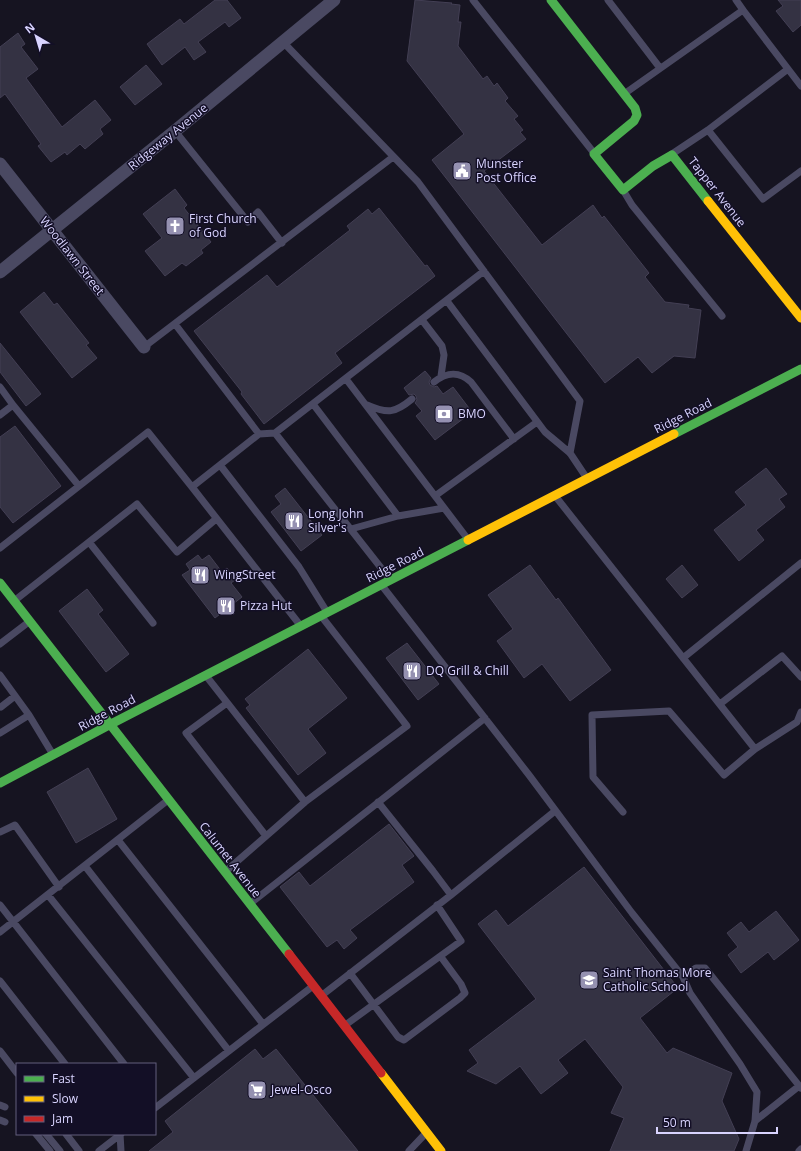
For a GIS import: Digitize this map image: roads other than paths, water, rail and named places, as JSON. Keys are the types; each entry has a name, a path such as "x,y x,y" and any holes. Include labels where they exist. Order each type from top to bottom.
{"main road":[{"path":"551,0 635,108 637,115 634,121 594,154 623,190"},
{"name":"Tapper Avenue","path":"623,190 653,166 672,155 801,318"},
{"name":"Ridge Road","path":"3,780 801,369"},
{"name":"Calumet Avenue","path":"0,583 111,724 441,1151"}],"street":[{"name":"Ridgeway Avenue","path":"0,272 334,0"},
{"name":"Woodlawn Street","path":"0,164 144,348"}],"lane":[{"path":"473,0 594,154"},
{"path":"608,0 660,68"},
{"path":"736,0 801,86"},
{"path":"624,94 743,10"},
{"path":"283,42 418,182 580,401 570,453"},
{"path":"672,155 708,130 788,69"},
{"path":"708,130 763,199 801,170"},
{"path":"175,131 248,222 258,212 282,243"},
{"path":"144,348 394,157"},
{"path":"623,190 632,205 722,316"},
{"path":"192,487 259,434 276,433 484,271"},
{"path":"447,301 537,422 545,432 570,453 588,479"},
{"path":"422,320 444,350 442,376"},
{"path":"175,324 259,434"},
{"path":"434,382 442,376 457,374 466,378 471,382 514,439"},
{"path":"346,379 468,540"},
{"path":"0,387 78,486"},
{"path":"365,404 385,411 393,411 399,409 412,399"},
{"path":"313,404 398,516"},
{"path":"0,416 13,405"},
{"path":"435,496 537,422"},
{"path":"0,548 148,432 301,626"},
{"path":"276,433 390,580"},
{"path":"220,465 299,567 325,614 407,726 305,802 225,873"},
{"path":"555,496 755,749"},
{"path":"14,601 137,504 177,552 216,518"},
{"path":"350,529 398,516 444,508"},
{"path":"89,542 153,623"},
{"path":"683,658 801,563"},
{"path":"382,585 485,718 632,913 683,977 690,993 740,1064 757,1092 756,1121 746,1151"},
{"path":"0,644 30,621"},
{"path":"720,704 782,656 801,677"},
{"path":"0,675 29,715 53,755"},
{"path":"205,676 305,802"},
{"path":"0,706 15,696"},
{"path":"227,703 186,733 266,836"},
{"path":"623,812 593,777 592,715 669,711 724,775 755,749 797,722 801,712"},
{"path":"0,733 29,715"},
{"path":"249,904 485,718"},
{"path":"0,932 169,799"},
{"path":"378,802 433,870 450,895"},
{"path":"321,996 555,811"},
{"path":"0,832 15,825 59,887"},
{"path":"118,840 263,1024"},
{"path":"85,866 229,1051"},
{"path":"48,895 194,1078"},
{"path":"0,905 123,1063"},
{"path":"344,1026 375,1005 461,941 437,905"},
{"path":"350,973 398,1037 404,1040 465,993 461,984 441,957"},
{"path":"683,977 696,968 705,968 800,1087 756,1121"},
{"path":"0,981 64,1063"},
{"path":"156,1106 313,986"},
{"path":"0,1051 16,1072"},
{"path":"409,1151 427,1132"},
{"path":"37,1135 50,1151"},
{"path":"47,1135 60,1151"},
{"path":"67,1135 79,1151"},
{"path":"99,1151 120,1135"},
{"path":"121,1135 121,1151"}],"place":[{"name":"Munster Post Office","path":"462,171"},
{"name":"First Church of God","path":"175,226"},
{"name":"BMO","path":"444,414"},
{"name":"Long John Silver's","path":"294,521"},
{"name":"WingStreet","path":"200,575"},
{"name":"Pizza Hut","path":"226,606"},
{"name":"DQ Grill & Chill","path":"412,671"},
{"name":"Saint Thomas More Catholic School","path":"589,980"},
{"name":"Jewel-Osco","path":"257,1090"}]}
